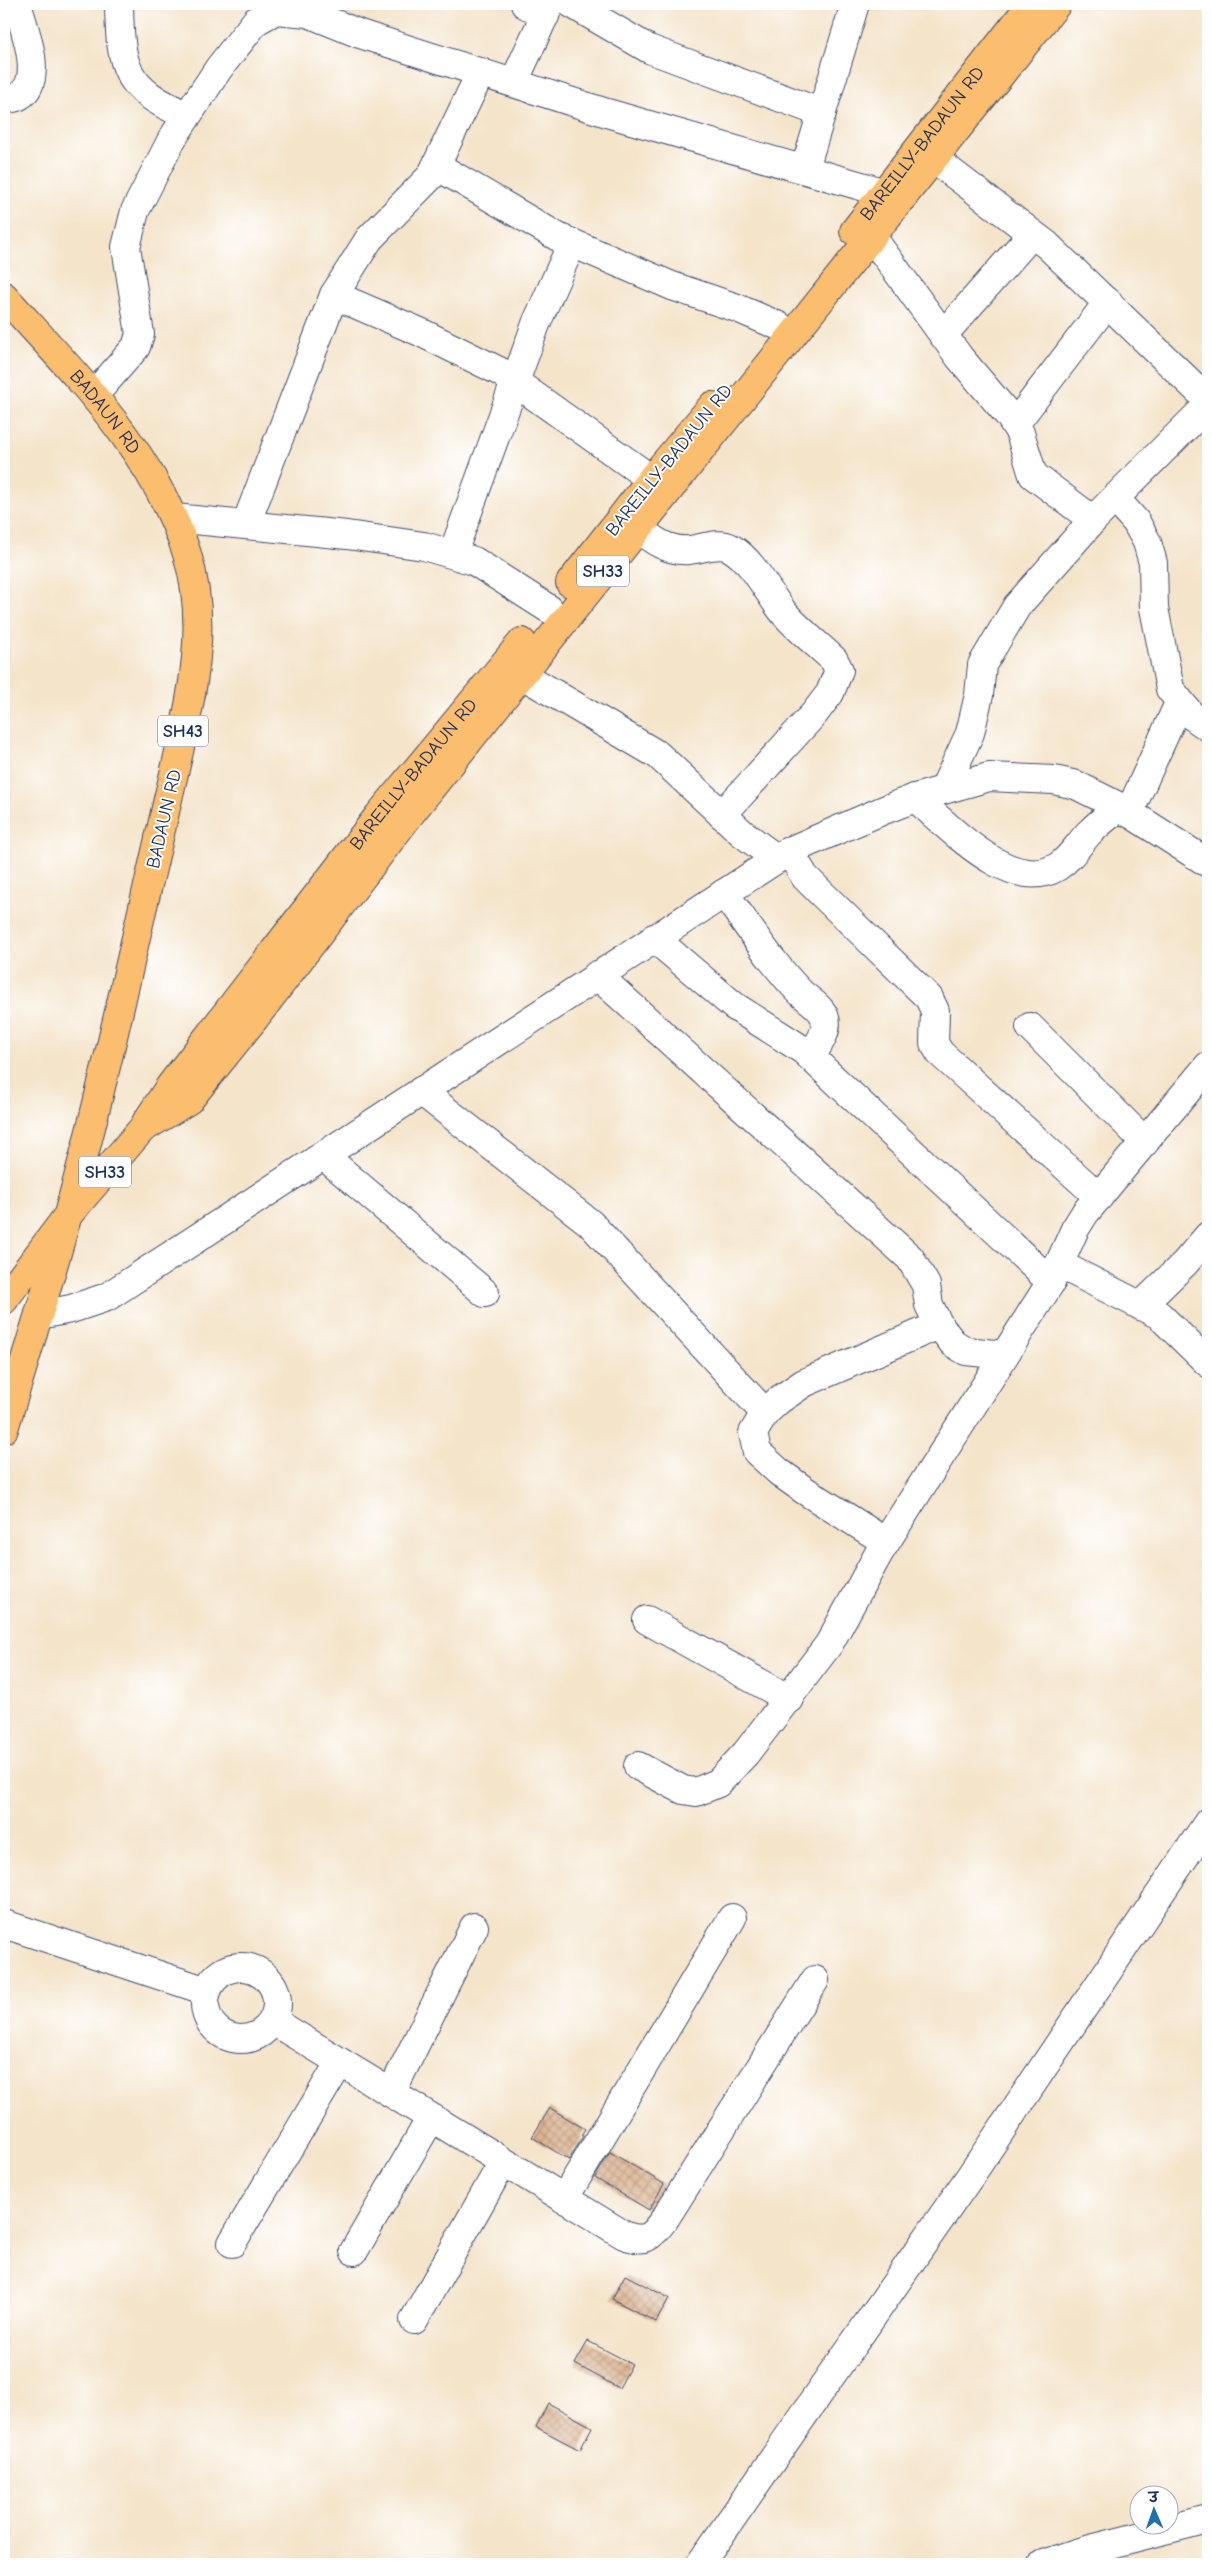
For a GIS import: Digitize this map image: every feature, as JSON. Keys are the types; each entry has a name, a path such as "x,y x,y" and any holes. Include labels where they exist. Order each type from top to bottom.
{"main road":[{"name":"BAREILLY-BADAUN RD","path":"142,1129 170,1086 380,815 549,609 651,479 893,195 1031,4"},
{"name":"SH33","path":"4,1300 68,1216 142,1129 189,1100 521,674 872,237 893,195 934,159 1057,4"},
{"name":"BADAUN RD","path":"4,296 94,395 132,447 160,491 174,518 194,582 199,636 196,667 156,853 68,1216"},
{"name":"SH33","path":"4,1429 68,1216"}],"street":[{"path":"4,100 19,96 28,86 32,74 32,57 17,4"},
{"path":"119,4 119,39 124,62 132,79 145,93 161,104 186,115"},
{"path":"572,4 649,49 822,113"},
{"path":"805,168 855,4"},
{"path":"94,395 136,347 140,334 126,247 129,230 147,185 186,115 256,21 272,7 308,13 360,34 669,132 805,168 893,195"},
{"path":"514,82 540,8"},
{"path":"246,524 334,294 369,239 420,190 437,166 481,72"},
{"path":"934,159 1032,234 1108,302 1208,400"},
{"path":"437,166 572,243 672,286 738,308 780,326"},
{"path":"942,335 1032,234"},
{"path":"872,237 942,335 1015,424 1020,432 1033,475 1093,520"},
{"path":"453,553 539,316 572,243"},
{"path":"334,294 477,359 516,382 651,479"},
{"path":"1015,424 1108,302"},
{"path":"944,789 970,734 979,695 982,665 987,653 1017,606 1093,520 1208,405"},
{"path":"1114,498 1136,522 1147,542 1153,563 1154,608 1166,676 1170,688 1179,702 1192,716 1208,727"},
{"path":"174,518 390,540 453,553 490,569 549,609"},
{"path":"638,528 651,539 666,547 687,550 720,546 729,547 753,570 785,614 834,660 839,670 830,692 814,714 722,815"},
{"path":"521,674 658,755 722,815 783,855 928,998 935,1011 934,1043 940,1053 1099,1197"},
{"path":"916,798 988,858 1020,873 1036,874 1051,870 1066,861 1094,828 1124,810 1179,702"},
{"path":"39,1315 71,1309 107,1297 783,855 916,798 989,777 1032,778 1076,785 1124,810 1208,863"},
{"path":"724,893 792,984 820,1010 825,1018 825,1030 811,1056"},
{"path":"654,938 734,1006 790,1040 811,1056 1055,1273 1141,1306 1170,1324 1208,1364"},
{"path":"597,975 910,1258 926,1286 929,1305 939,1326 953,1343 966,1351 1004,1355"},
{"path":"1030,1027 1145,1142"},
{"path":"638,1766 683,1790 696,1792 706,1790 718,1783 741,1759 789,1699 829,1644 886,1542 1055,1273 1075,1229 1099,1197 1208,1066"},
{"path":"421,1091 590,1223 765,1413"},
{"path":"323,1155 485,1293"},
{"path":"1141,1306 1185,1264 1208,1236"},
{"path":"886,1542 804,1490 757,1452 753,1433 765,1413 778,1400 804,1383 939,1326"},
{"path":"647,1620 789,1699"},
{"path":"700,2564 976,2169 1208,1822"},
{"path":"564,2199 732,1918"},
{"path":"4,1924 207,1991"},
{"path":"391,2093 474,1926"},
{"path":"234,1967 246,1967 258,1971 274,1987 277,2010 273,2021 266,2030 256,2037 244,2040 231,2039 220,2033 211,2024 205,2013 204,2000 214,1978 223,1971 234,1967"},
{"path":"273,2021 564,2199 624,2235 637,2240 647,2239 666,2217 815,1980"},
{"path":"232,2243 340,2062"},
{"path":"354,2251 431,2118"},
{"path":"414,2320 503,2162"},
{"path":"1043,2564 1079,2552 1208,2519"}],"building":[{"path":"550,2108 585,2129 569,2160 532,2137"},
{"path":"610,2152 664,2184 649,2210 595,2178"},
{"path":"625,2275 669,2298 656,2322 612,2299"},
{"path":"588,2341 632,2364 619,2388 575,2364"},
{"path":"548,2403 592,2427 580,2450 536,2427"}]}
